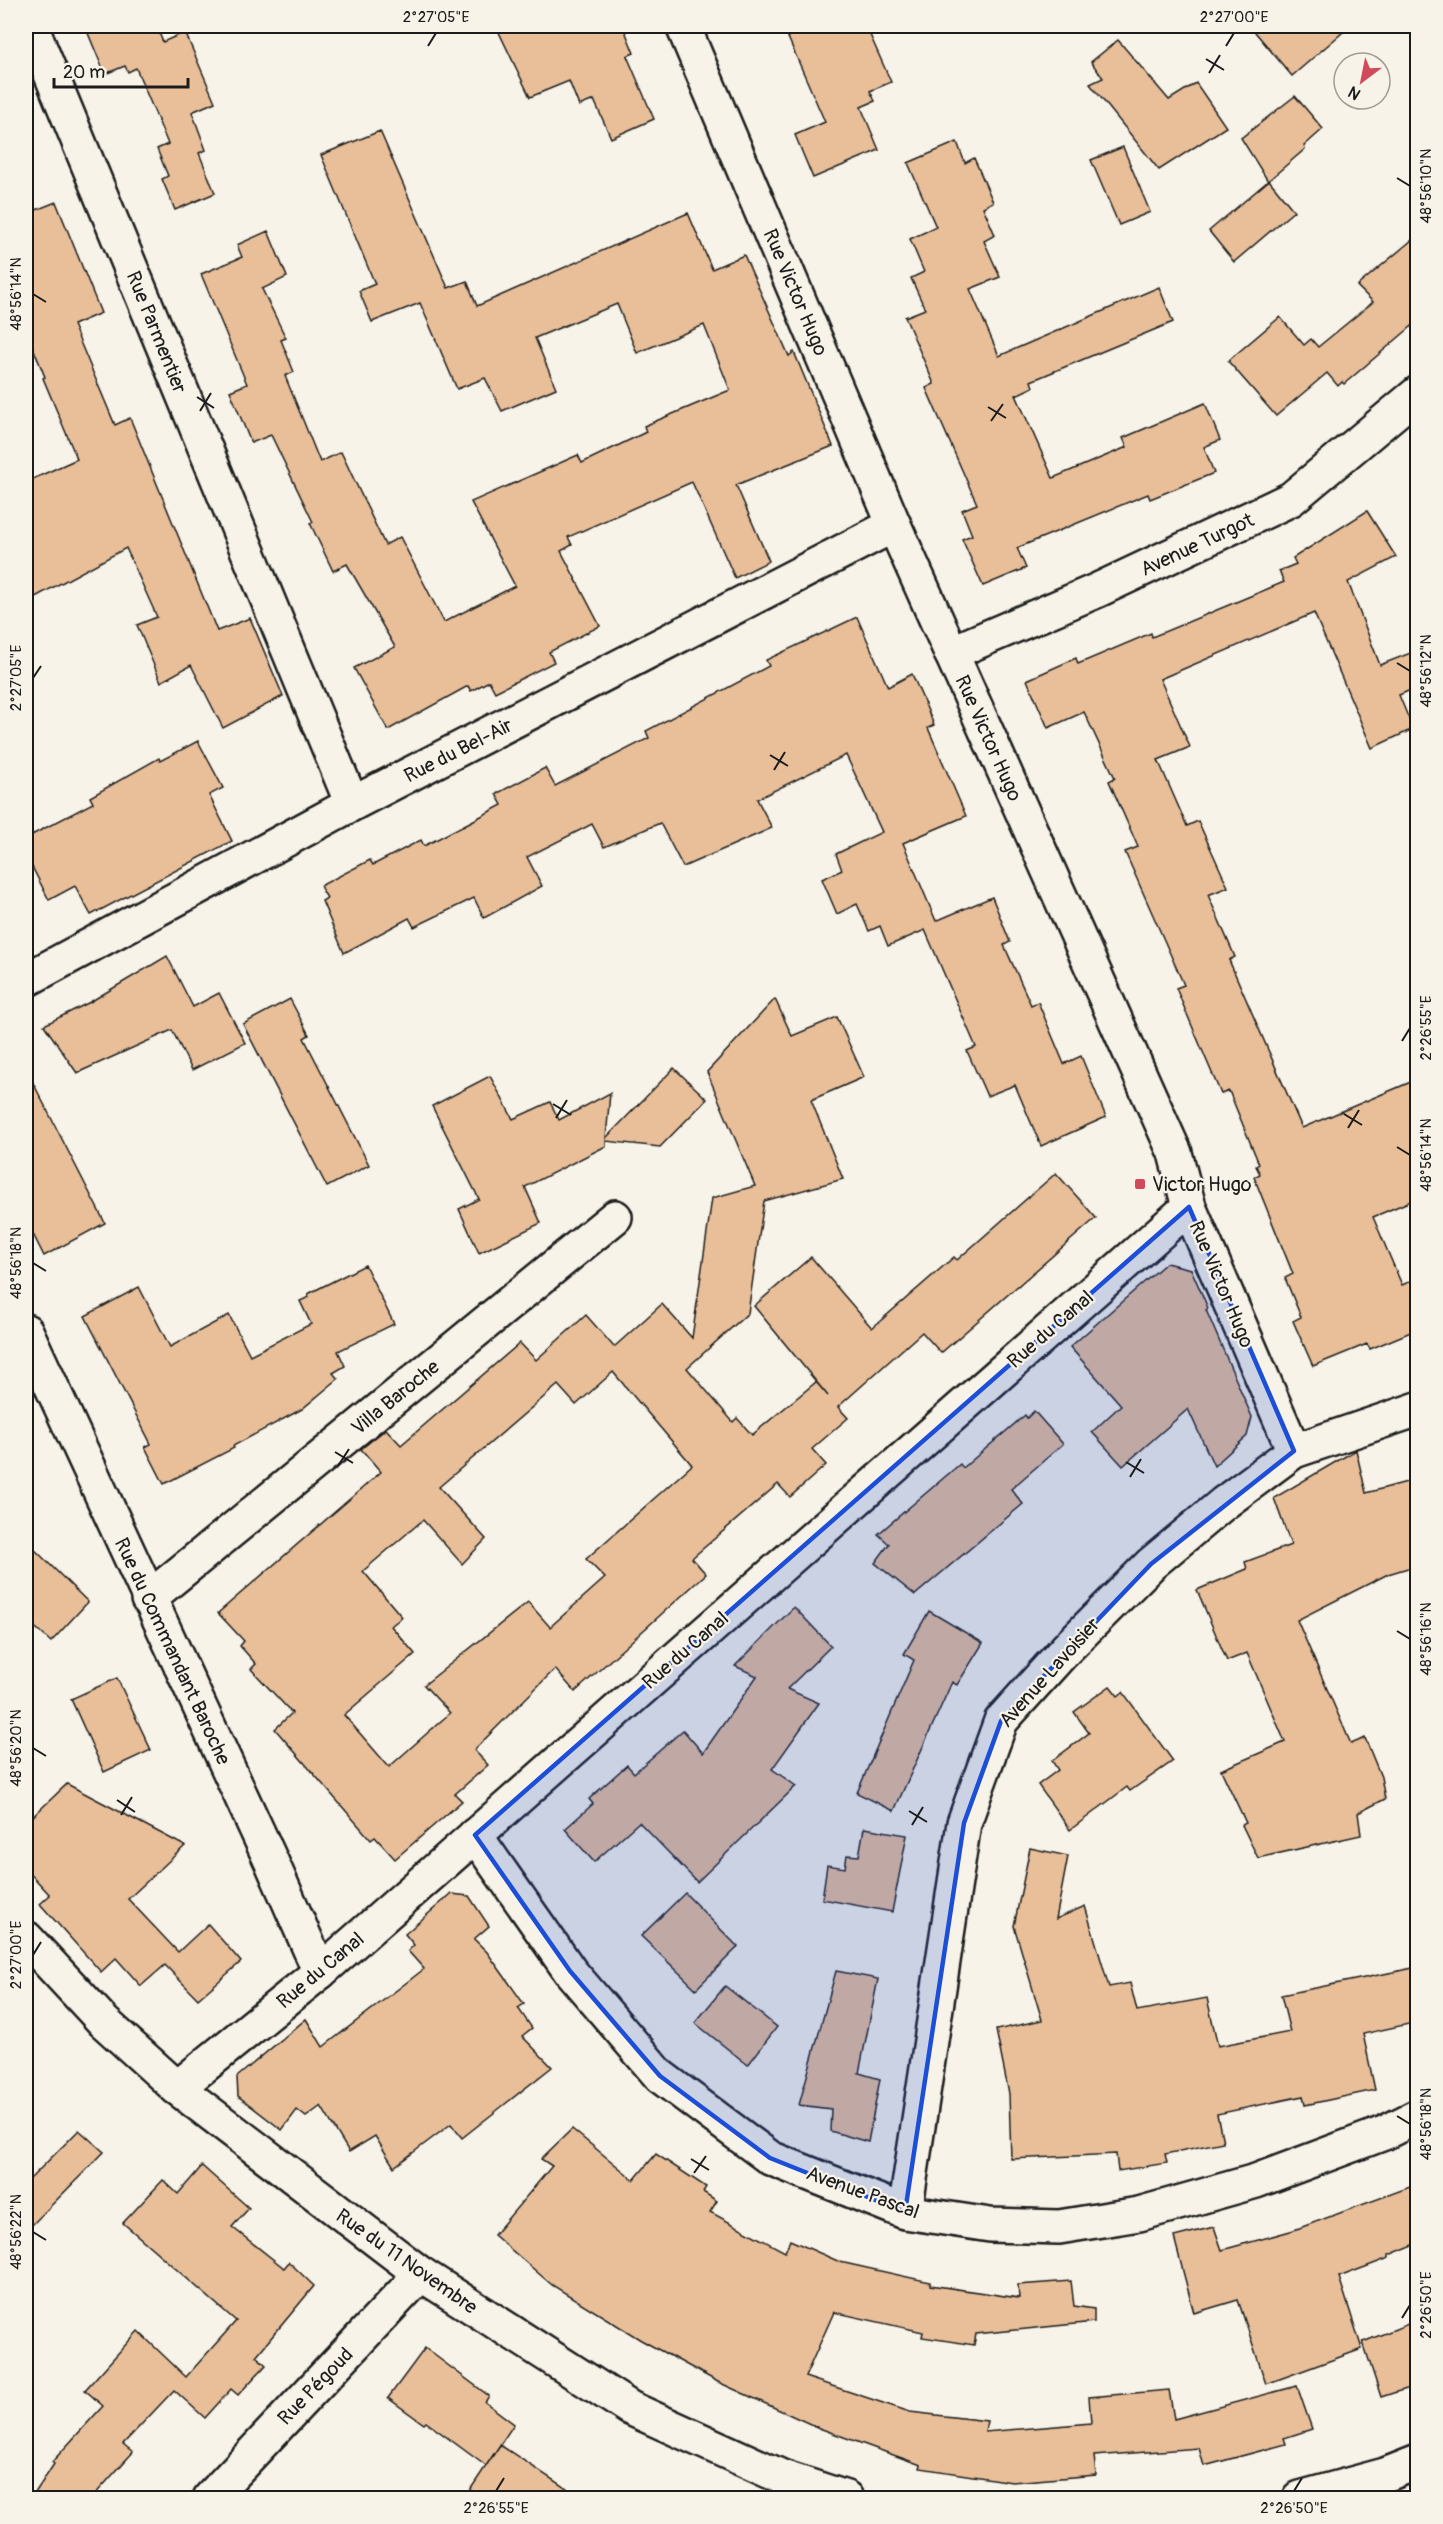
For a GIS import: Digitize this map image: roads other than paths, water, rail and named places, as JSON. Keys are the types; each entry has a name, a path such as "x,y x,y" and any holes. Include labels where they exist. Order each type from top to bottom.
{"street":[{"name":"Rue Parmentier","path":"31,26 352,804"},
{"name":"Rue Victor Hugo","path":"683,26 894,525 1175,1153 1189,1207 1294,1451"},
{"name":"Avenue Turgot","path":"951,653 1098,590 1291,499 1418,393"},
{"name":"Rue du Bel-Air","path":"26,980 352,804 894,525"},
{"name":"Rue du Canal","path":"177,2088 320,1972 1189,1207"},
{"name":"Villa Baroche","path":"148,1599 615,1217"},
{"name":"Rue du Commandant Baroche","path":"26,1331 272,1863 320,1972"},
{"name":"Avenue Lavoisier","path":"905,2212 964,1823 1001,1721 1066,1649 1151,1564 1224,1503 1294,1451 1418,1409"},
{"name":"Avenue Pascal","path":"475,1835 570,1971 660,2076 770,2158 905,2212 990,2225 1059,2228 1139,2214 1256,2181 1384,2133 1418,2116"},
{"name":"Rue du 11 Novembre","path":"26,1938 104,2022 177,2088 421,2274 630,2408 782,2477 846,2499"},
{"name":"Rue Pégoud","path":"210,2499 421,2274"},
{"path":"1300,2499 1385,2475 1418,2462"}],"place":[{"name":"Victor Hugo","path":"1140,1184"}]}
